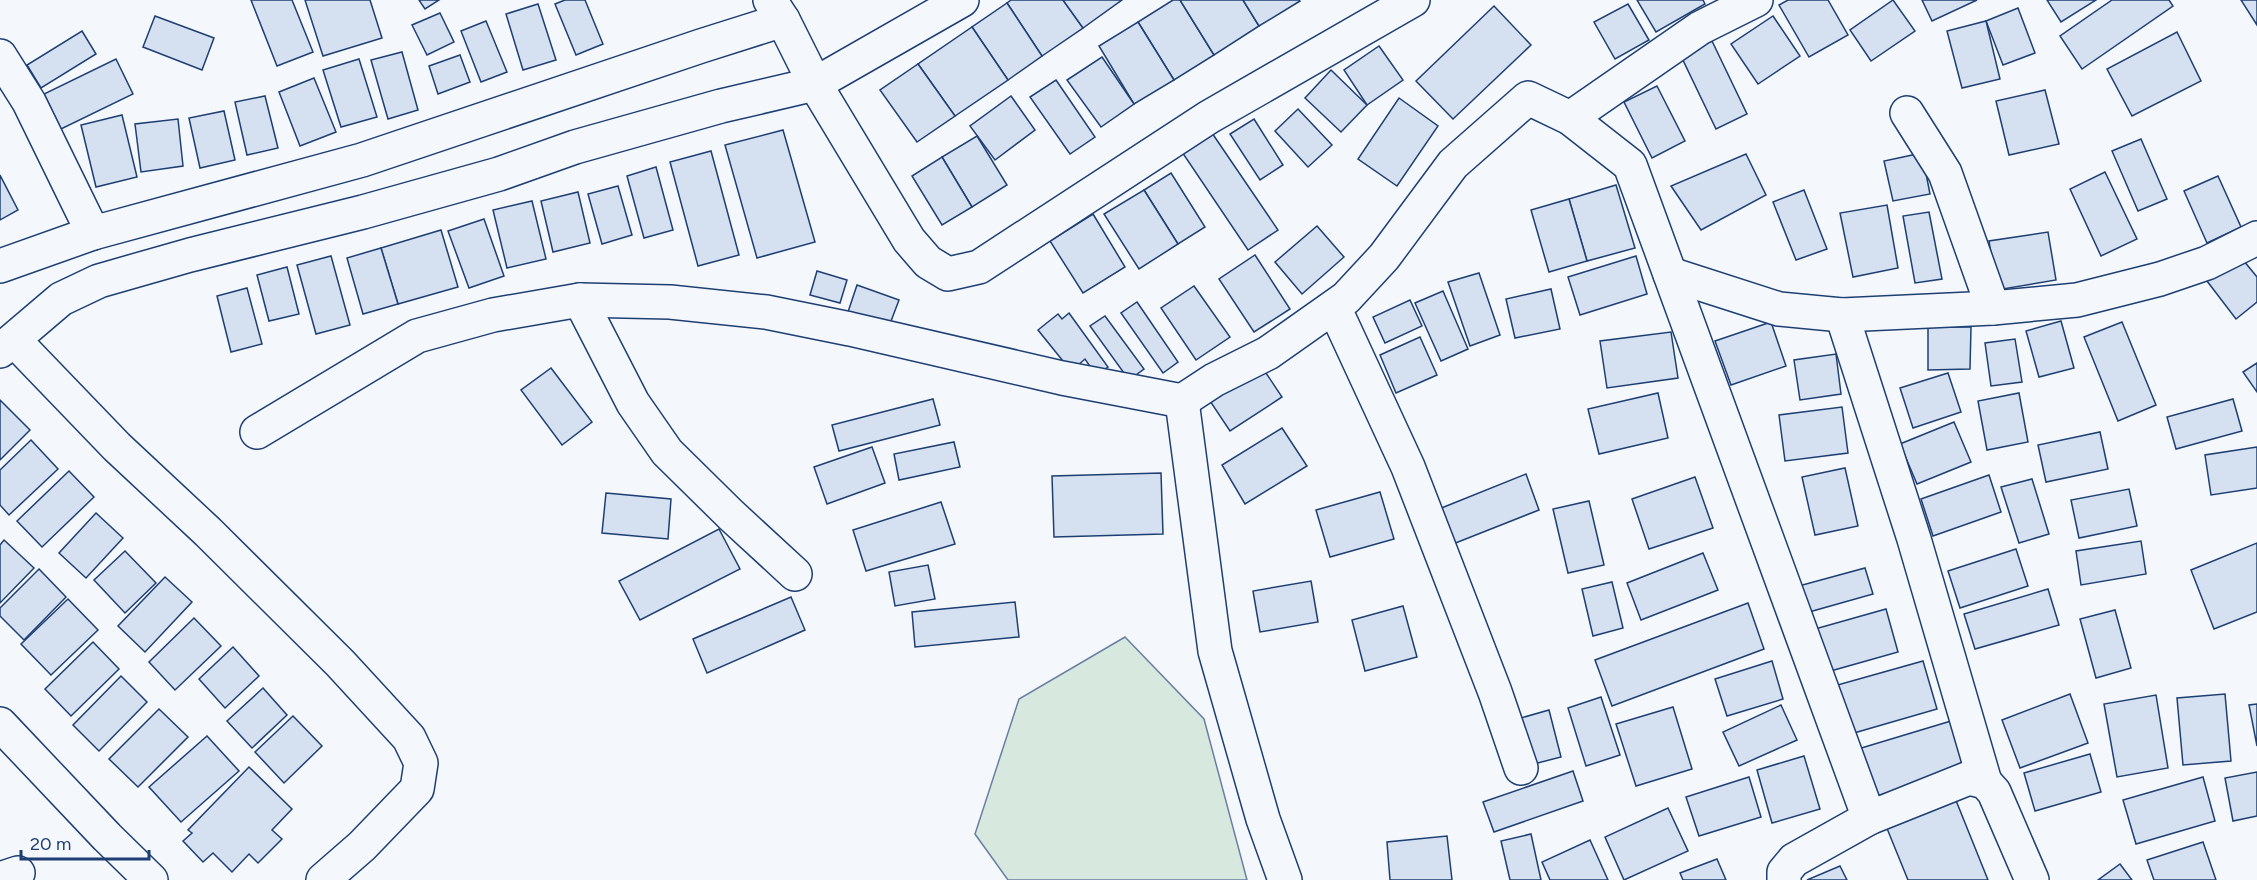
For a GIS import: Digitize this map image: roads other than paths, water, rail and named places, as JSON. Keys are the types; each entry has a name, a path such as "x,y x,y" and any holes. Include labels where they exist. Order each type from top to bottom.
{"street":[{"path":"323,880 362,846 417,789 421,763 409,738 340,663 208,532 7,345 61,299 99,281 189,255 363,212 499,174 575,147 722,106 815,84 962,0"},
{"path":"0,266 93,232 362,160 701,46 777,10 815,84 909,240 928,262 948,274 979,267 1209,117 1411,0"},
{"path":"1570,118 1700,28 1756,0"},
{"path":"0,56 29,102 93,232"},
{"path":"257,432 417,336 493,315 580,300 670,302 766,312 1062,378 1182,401 1214,380 1268,353 1346,298 1384,257 1453,165 1528,98 1570,118 1630,165 1869,818"},
{"path":"1907,113 1945,173 1993,308"},
{"path":"1670,274 1779,309 1842,315 1993,308 2077,300 2160,279 2207,263 2257,238"},
{"path":"580,300 633,403 667,452 730,515 795,574"},
{"path":"1334,307 1408,467 1495,692 1521,768"},
{"path":"1842,315 1914,539 1985,782 1994,792 2032,880"},
{"path":"1182,401 1215,651 1263,819 1286,880"},
{"path":"0,724 151,880"},
{"path":"1784,880 1784,872 1794,860 1869,818 1969,778 1985,782"}]}
